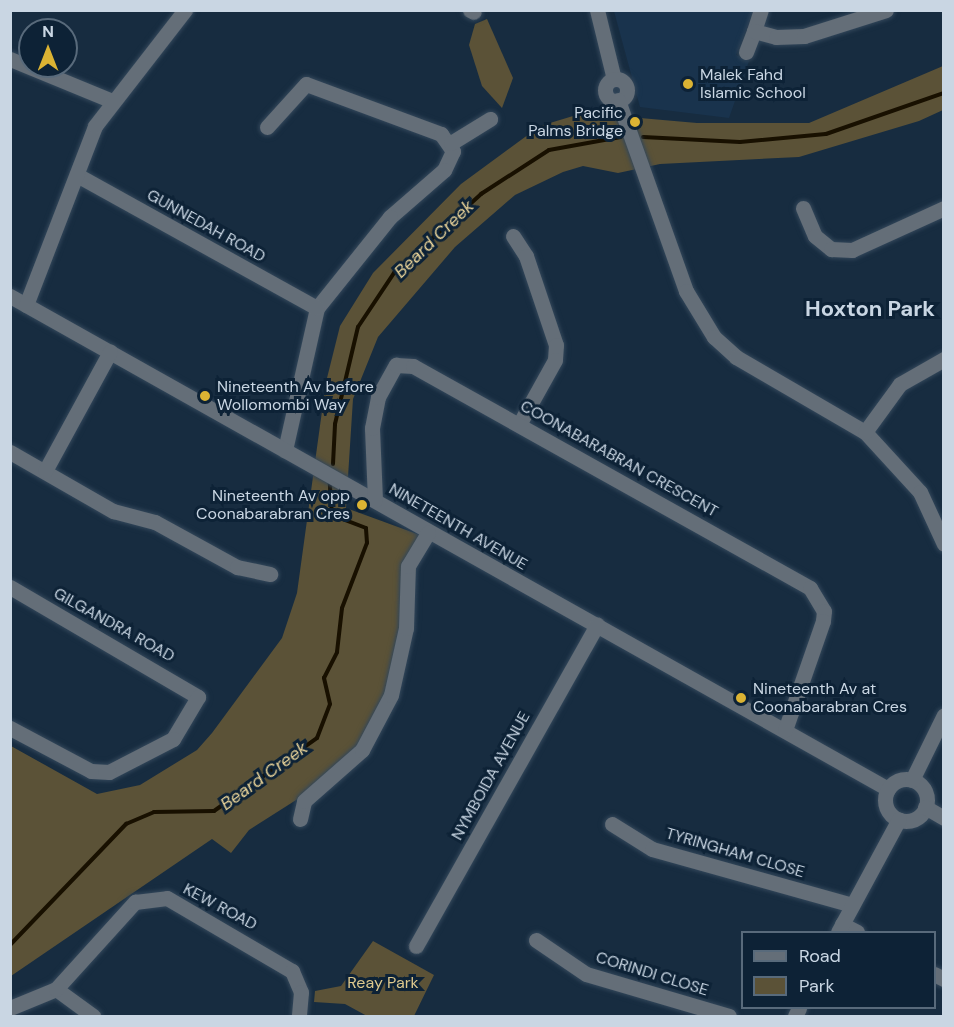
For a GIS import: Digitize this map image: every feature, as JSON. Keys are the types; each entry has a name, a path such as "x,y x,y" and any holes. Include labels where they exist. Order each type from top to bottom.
{"street":[{"path":"26,305 110,100 185,10"},
{"path":"597,10 614,79 626,86 618,100 686,291 714,337 736,357 865,432 920,492 944,544"},
{"path":"746,52 761,10"},
{"path":"754,31 776,38 804,36 886,10"},
{"path":"10,59 110,100"},
{"path":"267,127 306,84 441,134 451,143"},
{"path":"285,450 317,308 390,217 444,170 451,143 490,119"},
{"name":"GUNNEDAH ROAD","path":"77,176 317,308"},
{"path":"803,208 815,236 831,249 852,250 944,208"},
{"path":"513,236 526,256 556,345 555,360 520,423"},
{"name":"NINETEENTH AVENUE","path":"10,296 375,500 428,533 888,789"},
{"path":"45,471 110,352"},
{"path":"865,432 900,384 944,359"},
{"name":"COONABARABRAN CRESCENT","path":"375,500 372,428 385,379 396,365 413,366 520,423 819,597 823,621 785,730"},
{"path":"10,452 113,511 155,522 237,567 270,574"},
{"path":"300,819 304,801 362,750 391,695 405,636 408,566 428,533"},
{"name":"GILGANDRA ROAD","path":"10,587 198,698 173,739 109,772 91,771 10,728"},
{"name":"NYMBOIDA AVENUE","path":"417,946 597,625"},
{"path":"912,780 944,715"},
{"path":"898,780 912,780 925,792 925,807 916,818 899,819 886,807 888,789 898,780"},
{"path":"925,807 944,818"},
{"path":"840,928 899,819"},
{"name":"TYRINGHAM CLOSE","path":"612,824 652,849 852,905"},
{"name":"KEW ROAD","path":"10,1008 56,989 135,903 166,898 292,971 302,992 299,1017"},
{"name":"CORINDI CLOSE","path":"536,940 586,974 729,1017"},
{"path":"56,989 93,1017"}],"shaded area":[{"name":"Malek Fahd Islamic School","path":"614,11 753,11 736,55 749,61 729,118 640,107"}],"green space":[{"path":"487,19 513,78 502,108 482,86 469,45 475,24"},
{"path":"943,66 943,110 919,121 799,157 660,164 618,173 583,166 563,172 515,195 455,247 378,337 353,399 346,508 420,535 407,648 368,740 315,788 249,830 231,853 212,839 11,976 11,746 97,794 140,785 197,750 212,733 282,638 297,593 326,382 340,326 373,273 461,184 540,126 583,113 697,123 809,123"},
{"name":"Reay Park","path":"373,941 434,975 414,1016 367,1016 345,1004 314,1002 315,991 341,986"}],"waterway":[{"name":"Beard Creek","path":"643,137 740,142 826,134 944,93"},
{"name":"Beard Creek","path":"333,464 335,424 358,327 394,273 481,194 549,150 621,137"},
{"name":"Beard Creek","path":"10,945 126,824 154,812 214,811 317,738 330,704 324,678 337,652 342,608 367,543 366,528 332,515 330,483"}],"place":[{"name":"Malek Fahd Islamic School","path":"688,84"},
{"name":"Pacific Palms Bridge","path":"635,122"},
{"name":"Nineteenth Av before Wollomombi Way","path":"205,396"},
{"name":"Nineteenth Av opp Coonabarabran Cres","path":"362,505"},
{"name":"Nineteenth Av at Coonabarabran Cres","path":"741,698"}],"district":[{"name":"Hoxton Park","path":"870,309"}]}
